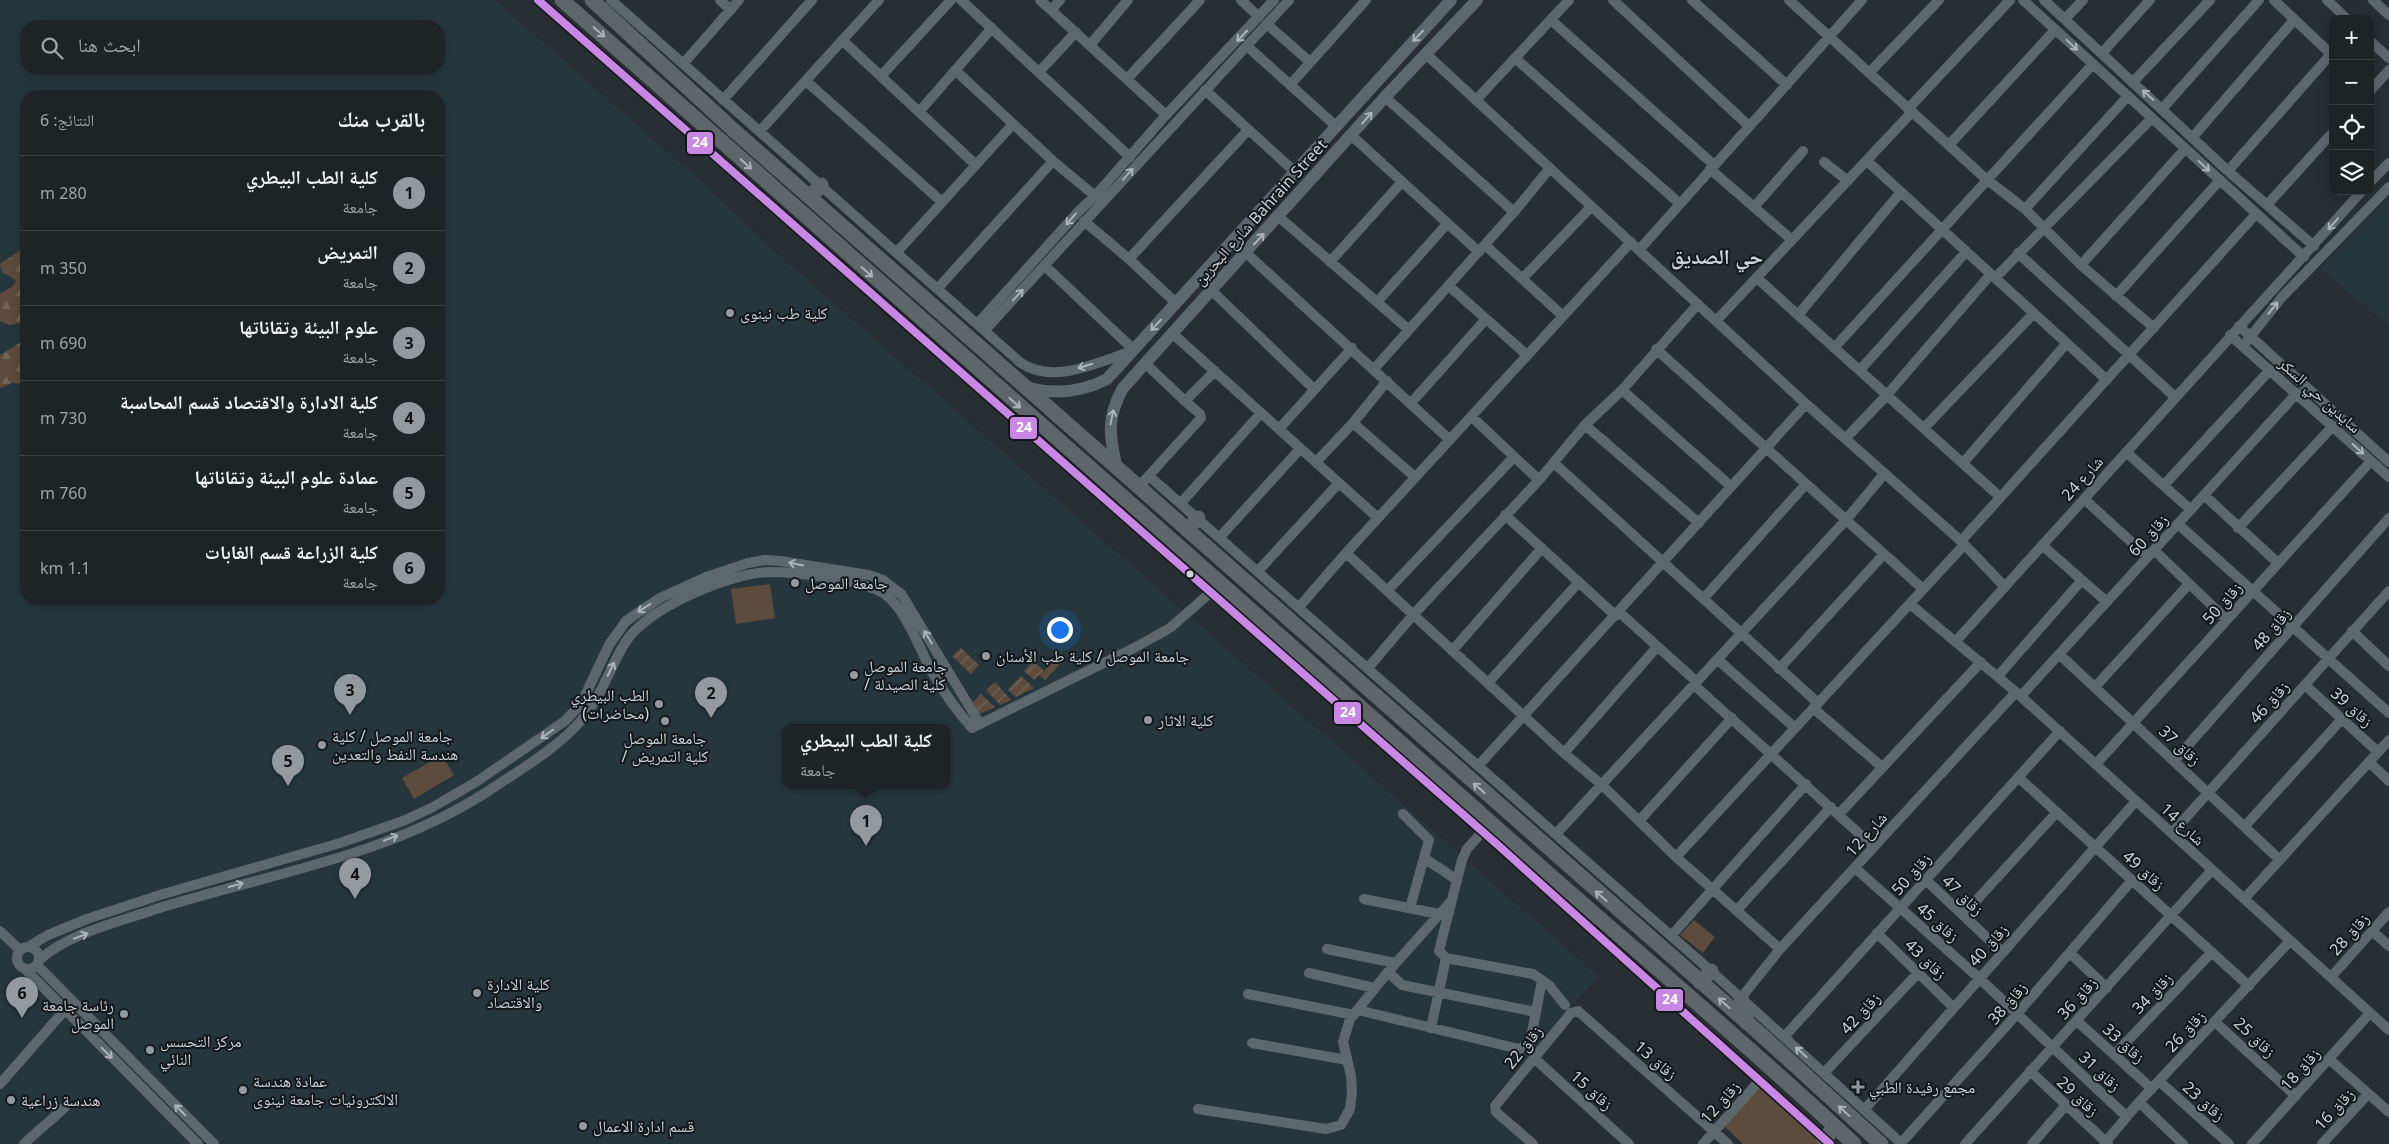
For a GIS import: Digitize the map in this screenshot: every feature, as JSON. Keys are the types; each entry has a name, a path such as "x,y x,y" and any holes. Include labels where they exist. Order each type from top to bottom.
{"highway":[{"path":"562,0 728,147 992,391 1220,594 1345,693 1616,944 1771,1068 1854,1144"},
{"path":"592,0 810,197 1010,362 1029,388 1139,487 1700,982 1757,1026 1881,1144"},
{"path":"606,0 611,17"},
{"path":"728,147 740,135"},
{"path":"810,197 821,185"},
{"path":"1187,530 1198,518"},
{"path":"1345,693 1357,680"},
{"path":"1700,982 1711,971"},
{"path":"1741,998 1757,1026"},
{"path":"1827,1142 1835,1126"}],"main road":[{"name":"شارع البحرين Bahrain Street","path":"1116,465 1110,439 1111,416 1124,388 1386,97 1477,0"},
{"name":"شارع البحرين Bahrain Street","path":"1029,388 1064,392 1085,389 1107,378 1294,171 1337,127 1445,2"}],"street":[{"path":"538,0 739,178 992,391"},
{"path":"611,0 982,327 1010,362 1046,372 1075,370 1133,350 1046,266"},
{"path":"720,0 731,10"},
{"path":"683,64 740,0"},
{"path":"723,100 812,0"},
{"path":"760,131 878,0"},
{"path":"880,76 951,0"},
{"path":"961,0 1130,158"},
{"path":"1040,0 1166,115"},
{"path":"1051,10 1060,0"},
{"path":"1090,45 1128,0"},
{"path":"1127,79 1200,0"},
{"path":"1241,0 1259,18"},
{"path":"982,327 1046,266 1157,134 1166,115 1274,0"},
{"path":"982,327 1078,212 1130,158 1205,90 1248,47 1289,0"},
{"path":"1290,85 1366,0"},
{"path":"1476,100 1569,0"},
{"path":"1613,0 1749,126"},
{"path":"1692,0 1787,85"},
{"path":"1789,0 1986,180 2025,209 2081,265 2154,328"},
{"path":"1639,250 1862,0"},
{"path":"1869,73 1939,0"},
{"path":"1716,321 1848,181 2010,0"},
{"path":"2023,0 2304,258"},
{"path":"2044,0 2228,171 2314,246"},
{"path":"2065,19 2082,0"},
{"path":"2102,53 2150,0"},
{"path":"2133,82 2210,0"},
{"path":"2162,109 2259,0"},
{"path":"2274,0 2329,52"},
{"path":"2327,0 2343,15"},
{"path":"2380,2 2389,15"},
{"path":"1551,20 1792,240"},
{"path":"2192,138 2294,20"},
{"path":"1268,25 1310,62"},
{"path":"919,112 992,28"},
{"path":"1949,145 2055,30"},
{"path":"1039,72 1076,32"},
{"path":"842,40 976,165"},
{"path":"2374,45 2389,58"},
{"path":"1248,47 1337,127"},
{"path":"1426,54 1806,404 1962,543 2005,586"},
{"path":"1515,58 1679,203"},
{"path":"2228,171 2329,58"},
{"path":"1834,348 1942,232 1986,180 2093,64"},
{"path":"2107,77 2117,67"},
{"path":"956,70 1053,161 1095,196"},
{"path":"2374,86 2389,70"},
{"path":"806,81 942,202"},
{"path":"1205,90 1294,171"},
{"path":"2025,209 2128,96"},
{"path":"1386,97 1514,212"},
{"path":"1846,438 1993,276 2152,118"},
{"path":"897,252 1013,124"},
{"path":"1129,259 1248,130"},
{"path":"1352,136 1448,224 1522,280 1563,316"},
{"path":"2267,204 2329,136"},
{"path":"2081,265 2185,149"},
{"path":"1754,207 1803,151"},
{"path":"938,288 1053,161"},
{"path":"1866,161 2107,380"},
{"path":"1824,162 1848,181"},
{"path":"2374,177 2388,165"},
{"path":"1374,369 1482,249 1550,168"},
{"path":"2243,346 2282,297 2389,186 2374,178"},
{"path":"2116,296 2220,180"},
{"path":"1330,262 1401,182"},
{"path":"1798,315 1901,192"},
{"name":"شارع 24","path":"1956,641 2239,326 2304,258 2359,195"},
{"path":"1522,280 1591,207"},
{"path":"1676,857 1794,727 1816,706 1910,604 2000,497 2256,214"},
{"path":"1279,217 1408,329"},
{"path":"1084,222 1129,259 1176,303"},
{"path":"1377,302 1448,224"},
{"path":"2288,243 2298,232"},
{"path":"1232,240 1388,381 1450,440"},
{"path":"1299,607 1415,477 1631,242"},
{"path":"1860,370 1966,252"},
{"path":"2018,253 2175,397"},
{"path":"1757,278 2000,497"},
{"path":"1449,286 1527,355"},
{"path":"1211,290 1314,389"},
{"path":"1368,668 1413,615 1539,480 1586,425 1622,390 1656,349 1698,304"},
{"path":"1924,428 2034,314"},
{"path":"1411,403 1486,319"},
{"name":"سايدين حي السكر","path":"2239,326 2250,338 2389,462"},
{"path":"1172,333 1378,518"},
{"name":"سايدين حي السكر","path":"2230,336 2297,393 2389,477"},
{"path":"1963,463 2066,344"},
{"path":"1279,429 1352,348"},
{"path":"1656,349 1923,589"},
{"path":"1139,487 1201,418 1200,414 1145,363"},
{"path":"2164,485 2270,370"},
{"path":"1185,401 1215,371"},
{"path":"1316,461 1388,381"},
{"path":"1622,390 1726,482"},
{"name":"زقاق 60","path":"2018,694 2059,654 2297,393"},
{"path":"1478,766 1806,404"},
{"path":"1181,503 1260,413"},
{"path":"1472,417 1539,480"},
{"path":"1352,423 1415,477"},
{"path":"1586,425 1699,523"},
{"path":"2238,528 2333,426"},
{"path":"1220,537 1300,449"},
{"path":"2126,452 2191,510"},
{"path":"1387,591 1514,456"},
{"name":"زقاق 50","path":"2096,764 2371,461"},
{"path":"1554,463 1703,598 1882,767"},
{"path":"1556,834 1846,520 1884,474"},
{"path":"1149,476 1741,998"},
{"path":"1258,571 1338,484"},
{"path":"1703,598 1806,484"},
{"path":"2204,496 2278,563"},
{"path":"2084,499 2190,584 2227,620"},
{"path":"1506,515 1579,582 1657,646 1732,718 1874,847"},
{"name":"زقاق 48","path":"2175,760 2389,518"},
{"path":"2178,524 2389,713"},
{"path":"2042,545 2107,602"},
{"path":"1452,650 1542,548"},
{"path":"1346,553 1524,717 1602,784 1676,857 1780,949"},
{"path":"1779,669 1884,554"},
{"path":"198,1144 64,1011 24,968 17,960 24,949 48,935 87,919 160,894 340,843 403,821 432,808 476,782 554,730 574,713 588,692 618,630 634,614 660,598 706,577 732,567 756,561 780,561 869,575 893,586 902,595 976,726"},
{"path":"756,561 756,573"},
{"path":"24,968 31,969 49,951 69,940 108,925 206,893 337,857 388,840 440,817 483,794 558,742 576,726 596,700 626,641 645,620 669,606 740,576 756,573 782,573 848,582 887,595 903,617 946,696 976,726"},
{"path":"1998,676 2082,580"},
{"path":"1488,683 1579,582"},
{"path":"2096,687 2190,584"},
{"name":"زقاق 46","path":"2172,833 2389,591"},
{"path":"976,726 1162,632 1220,594 1482,832 1616,944 1827,1142"},
{"name":"شارع 14","path":"1910,604 1998,676 2060,731 2211,871 2389,1030"},
{"path":"2352,631 2389,665"},
{"path":"1564,753 1657,646"},
{"name":"زقاق 37","path":"2059,654 2175,760 2280,860"},
{"path":"1718,660 1794,727"},
{"path":"1737,910 1835,810 1882,767 1981,662"},
{"name":"زقاق 39","path":"2305,685 2378,752"},
{"name":"شارع 12","path":"1741,998 1780,949 2018,694"},
{"path":"1638,821 1732,718"},
{"path":"2245,826 2342,719"},
{"name":"زقاق 50","path":"1784,1037 2060,731"},
{"path":"2244,899 2389,740"},
{"path":"2369,762 2389,781"},
{"name":"زقاق 49","path":"2018,777 2249,986"},
{"path":"476,782 483,794"},
{"path":"1671,936 1806,784"},
{"name":"زقاق 40","path":"1864,1110 2136,801"},
{"path":"1963,915 2058,812"},
{"path":"1403,814 1429,840 1410,908"},
{"path":"1482,832 1466,853 1457,880 1439,951 1446,958 1533,974 1549,985 1565,1006"},
{"path":"1424,858 1457,880"},
{"name":"زقاق 45","path":"1855,868 1979,978"},
{"name":"زقاق 36","path":"1965,1144 2211,871"},
{"name":"زقاق 47","path":"1926,880 2002,952"},
{"name":"زقاق 38","path":"1901,1143 2017,1014 2132,880"},
{"path":"1364,899 1439,914"},
{"path":"1198,1109 1326,1129 1341,1125 1350,1110 1352,1092 1351,1076 1343,1042 1356,1012 1395,963 1452,900"},
{"name":"زقاق 28","path":"2331,977 2389,912"},
{"path":"0,931 24,949 36,950 38,962 214,1144"},
{"path":"2372,931 2389,946"},
{"name":"زقاق 43","path":"1878,933 1953,1007"},
{"name":"زقاق 26","path":"2106,1143 2139,1102 2290,941"},
{"path":"1328,949 1395,963"},
{"name":"زقاق 34","path":"2114,1054 2212,952"},
{"path":"2070,953 2107,988"},
{"path":"1432,1028 1446,958"},
{"path":"1388,972 1394,980 1402,985 1439,994 1536,1012"},
{"path":"1309,973 1375,988"},
{"name":"زقاق 42","path":"1824,1073 1918,973"},
{"path":"1979,978 2052,1047"},
{"path":"1248,994 1356,1012 1519,1049 1530,1043 1542,980"},
{"path":"0,1084 64,1011"},
{"name":"زقاق 22","path":"1533,1144 1496,1112 1495,1106 1571,1013 1578,1012"},
{"name":"زقاق 13","path":"1578,1012 1728,1144"},
{"name":"زقاق 18","path":"2252,1144 2370,1013"},
{"name":"زقاق 33","path":"2077,1021 2114,1054 2156,1085"},
{"name":"زقاق 25","path":"2215,1022 2296,1096"},
{"path":"1757,1026 1784,1037 1901,1143"},
{"path":"1252,1043 1347,1060"},
{"name":"زقاق 31","path":"2052,1047 2127,1117"},
{"name":"زقاق 15","path":"1534,1058 1630,1144"},
{"path":"2329,1059 2389,1112"},
{"name":"زقاق 29","path":"2030,1072 2106,1143"},
{"name":"زقاق 12","path":"1703,1144 1760,1080"},
{"name":"زقاق 23","path":"2156,1085 2229,1144"},
{"name":"زقاق 16","path":"2322,1144 2368,1094"},
{"path":"2139,1102 2183,1144"},
{"path":"2032,1144 2066,1105"},
{"path":"24,1144 38,1129 44,1128 66,1106"},
{"path":"1612,1144 1619,1135"}],"shaded area":[{"name":"جامعة الموصل","path":"0,0 495,0 716,195 772,249 1598,976 1486,1106 1528,1144 0,1144"},
{"path":"2389,198 2389,326 2321,269"}],"green space":[{"path":"19,251 20,323 9,325 0,321 0,294 13,286 16,281 2,273 0,264"},
{"path":"20,343 20,384 13,383 0,388 0,355"},
{"path":"770,584 775,618 736,624 731,589"},
{"path":"961,648 979,665 971,674 952,656"},
{"path":"1061,653 1066,657 1045,680 1039,675 1034,680 1024,671 1033,661 1044,671"},
{"path":"1021,676 1034,688 1016,697 1008,690"},
{"path":"995,682 1011,700 1000,705 986,690"},
{"path":"981,694 995,707 979,714 970,706"},
{"path":"442,755 454,775 414,799 402,778"},
{"path":"1694,920 1715,937 1703,953 1680,935"},
{"path":"1759,1085 1824,1144 1743,1144 1725,1127"}],"transit line":[{"name":"24","path":"538,0 1499,846 1830,1144"}],"place":[{"name":"كلية طب نينوى","path":"730,313"},
{"name":"جامعة الموصل","path":"795,583"},
{"name":"جامعة الموصل / كلية طب الأسنان","path":"986,656"},
{"name":"جامعة الموصل / كلية الصيدلة","path":"854,675"},
{"name":"الطب البيطري (محاضرات)","path":"659,704"},
{"name":"علوم البيئة وتقاناتها","path":"350,715"},
{"name":"التمريض","path":"711,718"},
{"name":"كلية الاثار","path":"1148,720"},
{"name":"جامعة الموصل / كلية التمريض","path":"665,721"},
{"name":"جامعة الموصل / كلية هندسة النفط والتعدين","path":"322,745"},
{"name":"عمادة علوم البيئة وتقاناتها","path":"288,786"},
{"name":"كلية الطب البيطري","path":"866,846"},
{"name":"كلية الادارة والاقتصاد قسم المحاسبة","path":"355,899"},
{"name":"كلية الادارة والاقتصاد","path":"477,993"},
{"name":"رئاسة جامعة الموصل","path":"124,1014"},
{"name":"كلية الزراعة قسم الغابات","path":"22,1018"},
{"name":"مركز التحسس النائي","path":"150,1050"},
{"name":"مجمع رفيدة الطبي","path":"1858,1087"},
{"name":"عمادة هندسة الالكترونيات جامعة نينوى","path":"243,1090"},
{"name":"هندسة زراعية","path":"11,1100"},
{"name":"قسم ادارة الاعمال","path":"583,1126"}],"district":[{"name":"حي الصديق","path":"1717,256"}]}
